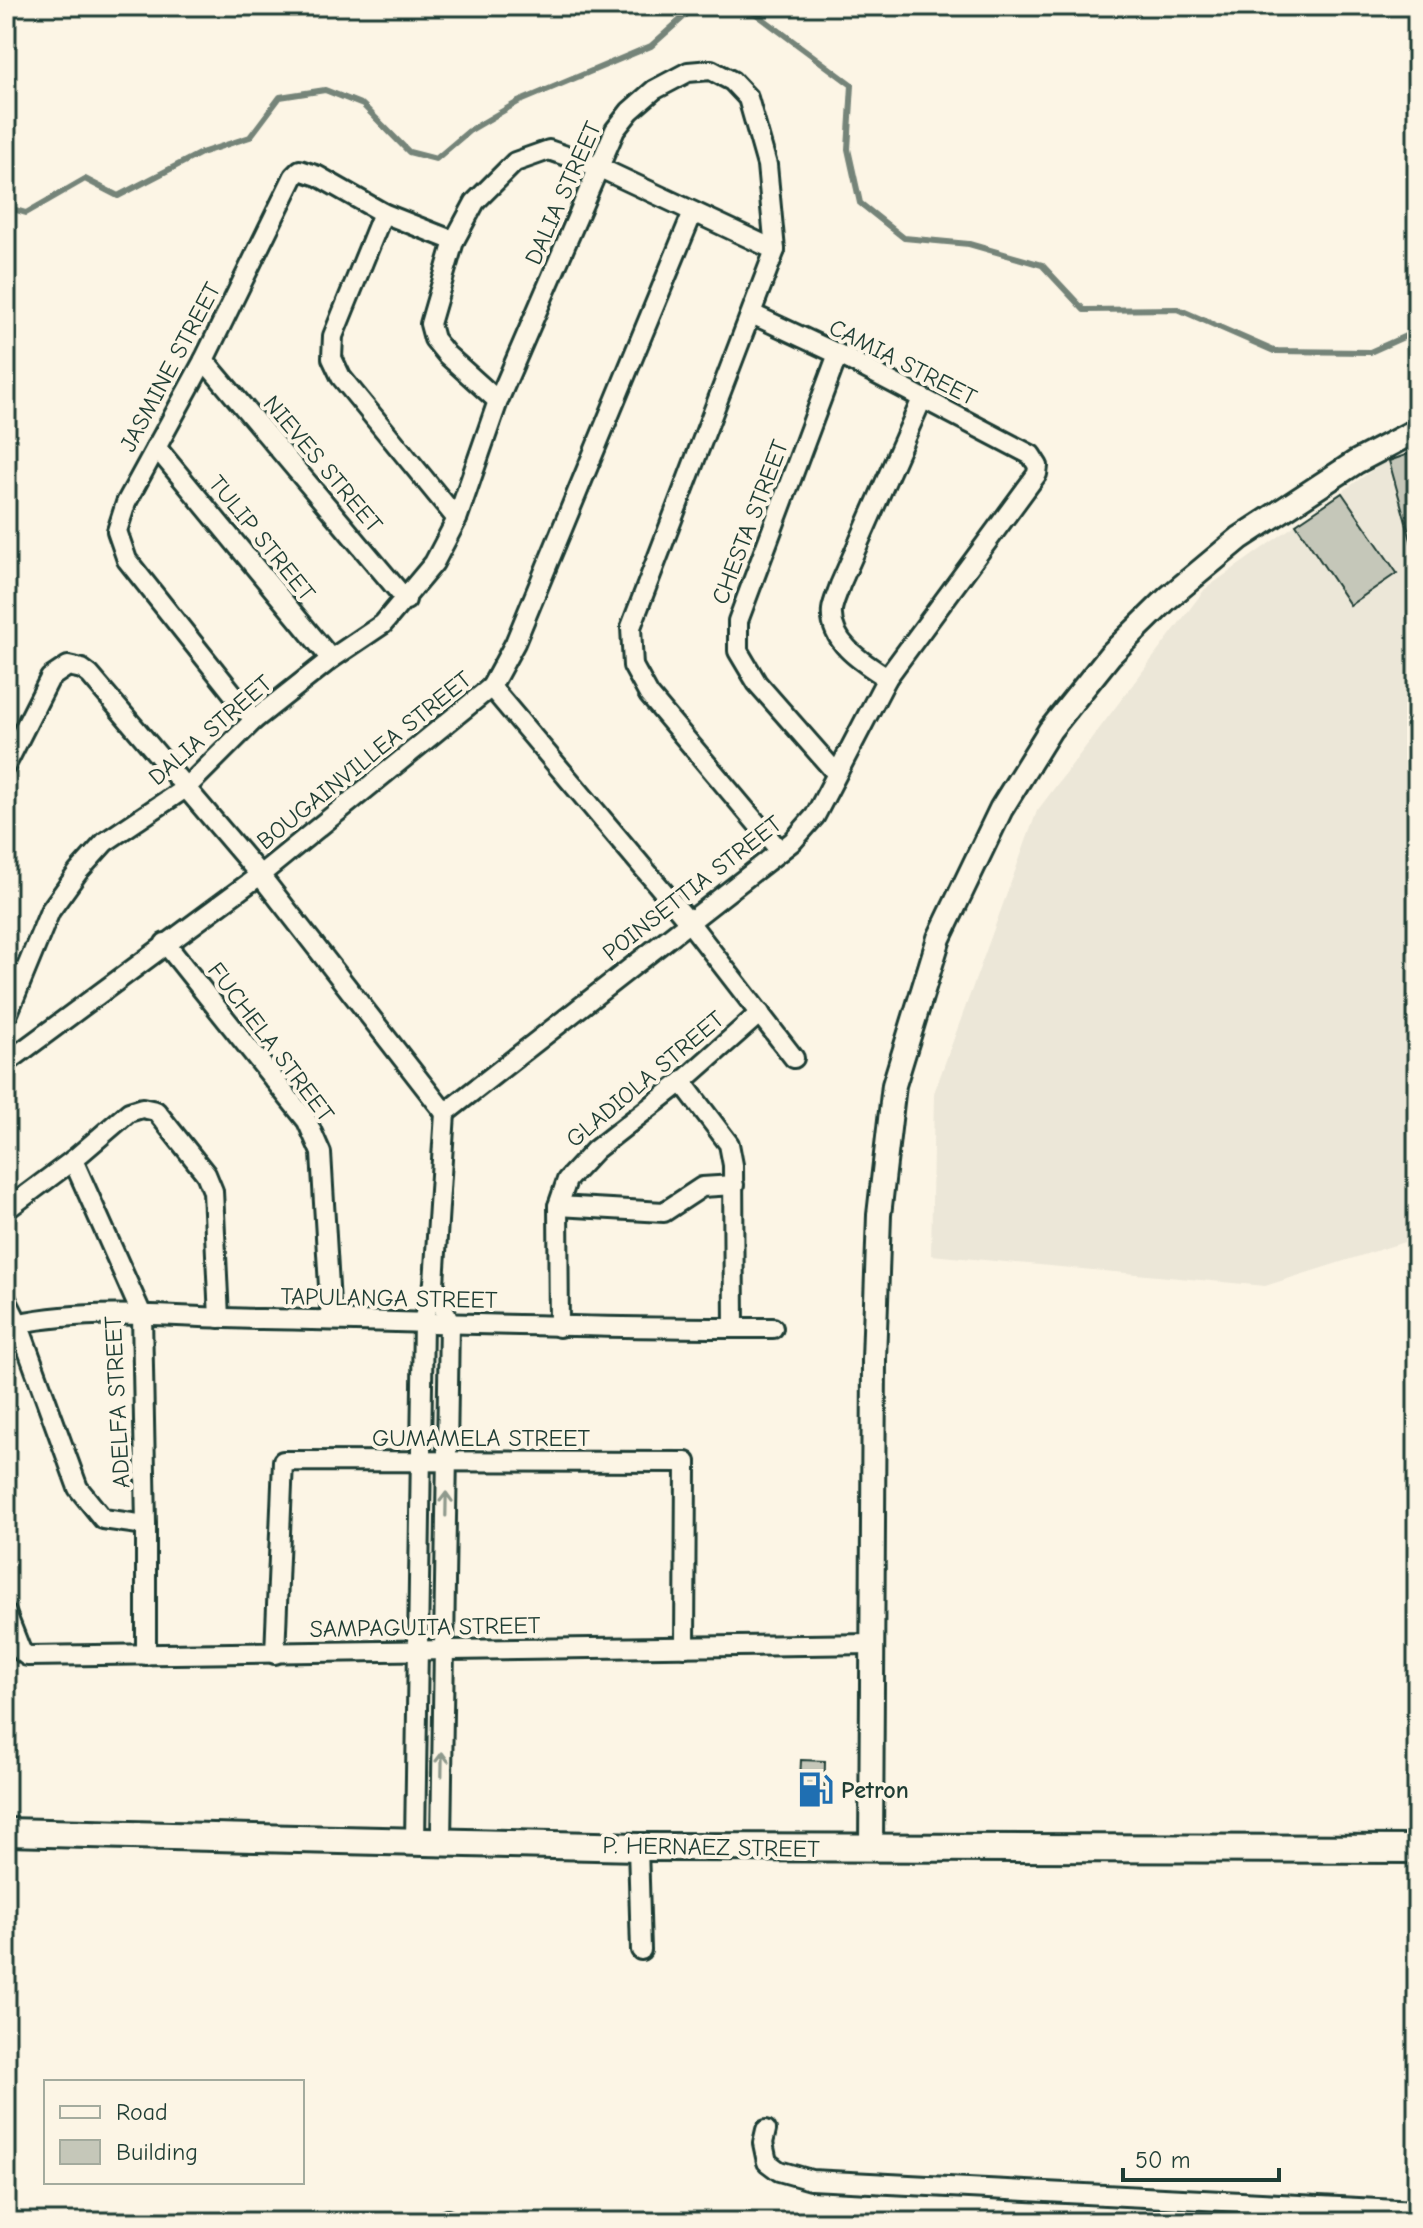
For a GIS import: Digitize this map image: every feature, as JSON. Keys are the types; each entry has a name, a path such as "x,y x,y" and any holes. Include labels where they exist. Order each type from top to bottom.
{"main road":[{"name":"P. HERNAEZ STREET","path":"6,1832 638,1847 1417,1849"}],"street":[{"name":"DALIA STREET","path":"6,1018 50,911 78,872 105,842 187,787 254,720 331,659 383,624 434,563 457,519 498,401 615,130 630,111 654,90 688,72 711,70 732,81 748,98 767,165 775,250 631,627 633,666 649,695 780,851"},
{"path":"498,401 447,355 434,339 430,324 454,241 475,202 515,162 549,150 598,167 775,250"},
{"name":"JASMINE STREET","path":"254,720 127,560 117,531 126,503 204,360 294,176 300,170 318,176 383,213 454,241"},
{"name":"BOUGAINVILLEA STREET","path":"6,1063 260,875 491,687 515,643 693,212"},
{"path":"383,213 333,336 332,358 341,377 457,519"},
{"name":"CAMIA STREET","path":"752,314 838,354 1031,455"},
{"name":"CHESTA STREET","path":"836,773 757,683 738,651 738,621 838,354"},
{"name":"NIEVES STREET","path":"204,360 406,600"},
{"path":"887,678 856,658 836,633 832,610 840,585 922,399"},
{"path":"871,1848 874,1360 879,1215 894,1085 939,938 1001,809 1050,730 1110,655 1168,598 1240,538 1356,462 1417,430"},
{"name":"TULIP STREET","path":"156,447 331,659"},
{"name":"POINSETTIA STREET","path":"445,1113 793,841 815,816 887,678 1037,474 1038,466 1031,455"},
{"path":"6,765 50,678 68,666 82,669 90,675 260,875 445,1113 434,1283 423,1321 418,1651 428,1842"},
{"path":"491,687 689,922 794,1058"},
{"name":"FUCHELA STREET","path":"165,943 307,1121 315,1137 321,1153 331,1320"},
{"name":"GLADIOLA STREET","path":"559,1327 558,1206 567,1180 595,1150 682,1082 760,1013"},
{"path":"682,1082 729,1144 734,1185 734,1328"},
{"path":"6,1210 73,1160 129,1112 142,1108 156,1111 201,1167 213,1191 219,1318"},
{"name":"ADELFA STREET","path":"73,1160 142,1315 146,1655"},
{"path":"558,1206 664,1212 702,1187 734,1185"},
{"path":"428,1842 444,1651 449,1322 434,1283"},
{"path":"6,1299 12,1325 78,1488 103,1519 146,1525"},
{"name":"TAPULANGA STREET","path":"12,1325 65,1316 142,1315 559,1327 773,1328"},
{"name":"GUMAMELA STREET","path":"275,1654 283,1461 686,1462 685,1647"},
{"name":"SAMPAGUITA STREET","path":"6,1613 21,1651 27,1656 873,1644"},
{"path":"638,1847 641,1950"},
{"path":"766,2130 763,2143 767,2162 779,2171 811,2180 1417,2211"}],"shaded area":[{"path":"1417,451 1417,1238 1265,1286 931,1255 934,1093 1037,811 1205,589 1388,459"}],"building":[{"path":"1417,451 1417,544 1412,544 1389,461"},
{"path":"1342,493 1397,573 1350,605 1296,524"},
{"path":"801,1760 825,1761 824,1804 799,1803"}],"waterway":[{"path":"6,207 26,213 85,179 118,196 201,153 250,137 280,97 325,90 363,105 409,152 436,159 469,131 518,102 651,46 696,6"},
{"path":"731,6 755,13 852,85 848,149 860,203 904,238 969,244 1042,265 1084,310 1178,309 1274,351 1370,352 1417,331"}],"place":[{"name":"Petron","path":"815,1790"}]}
